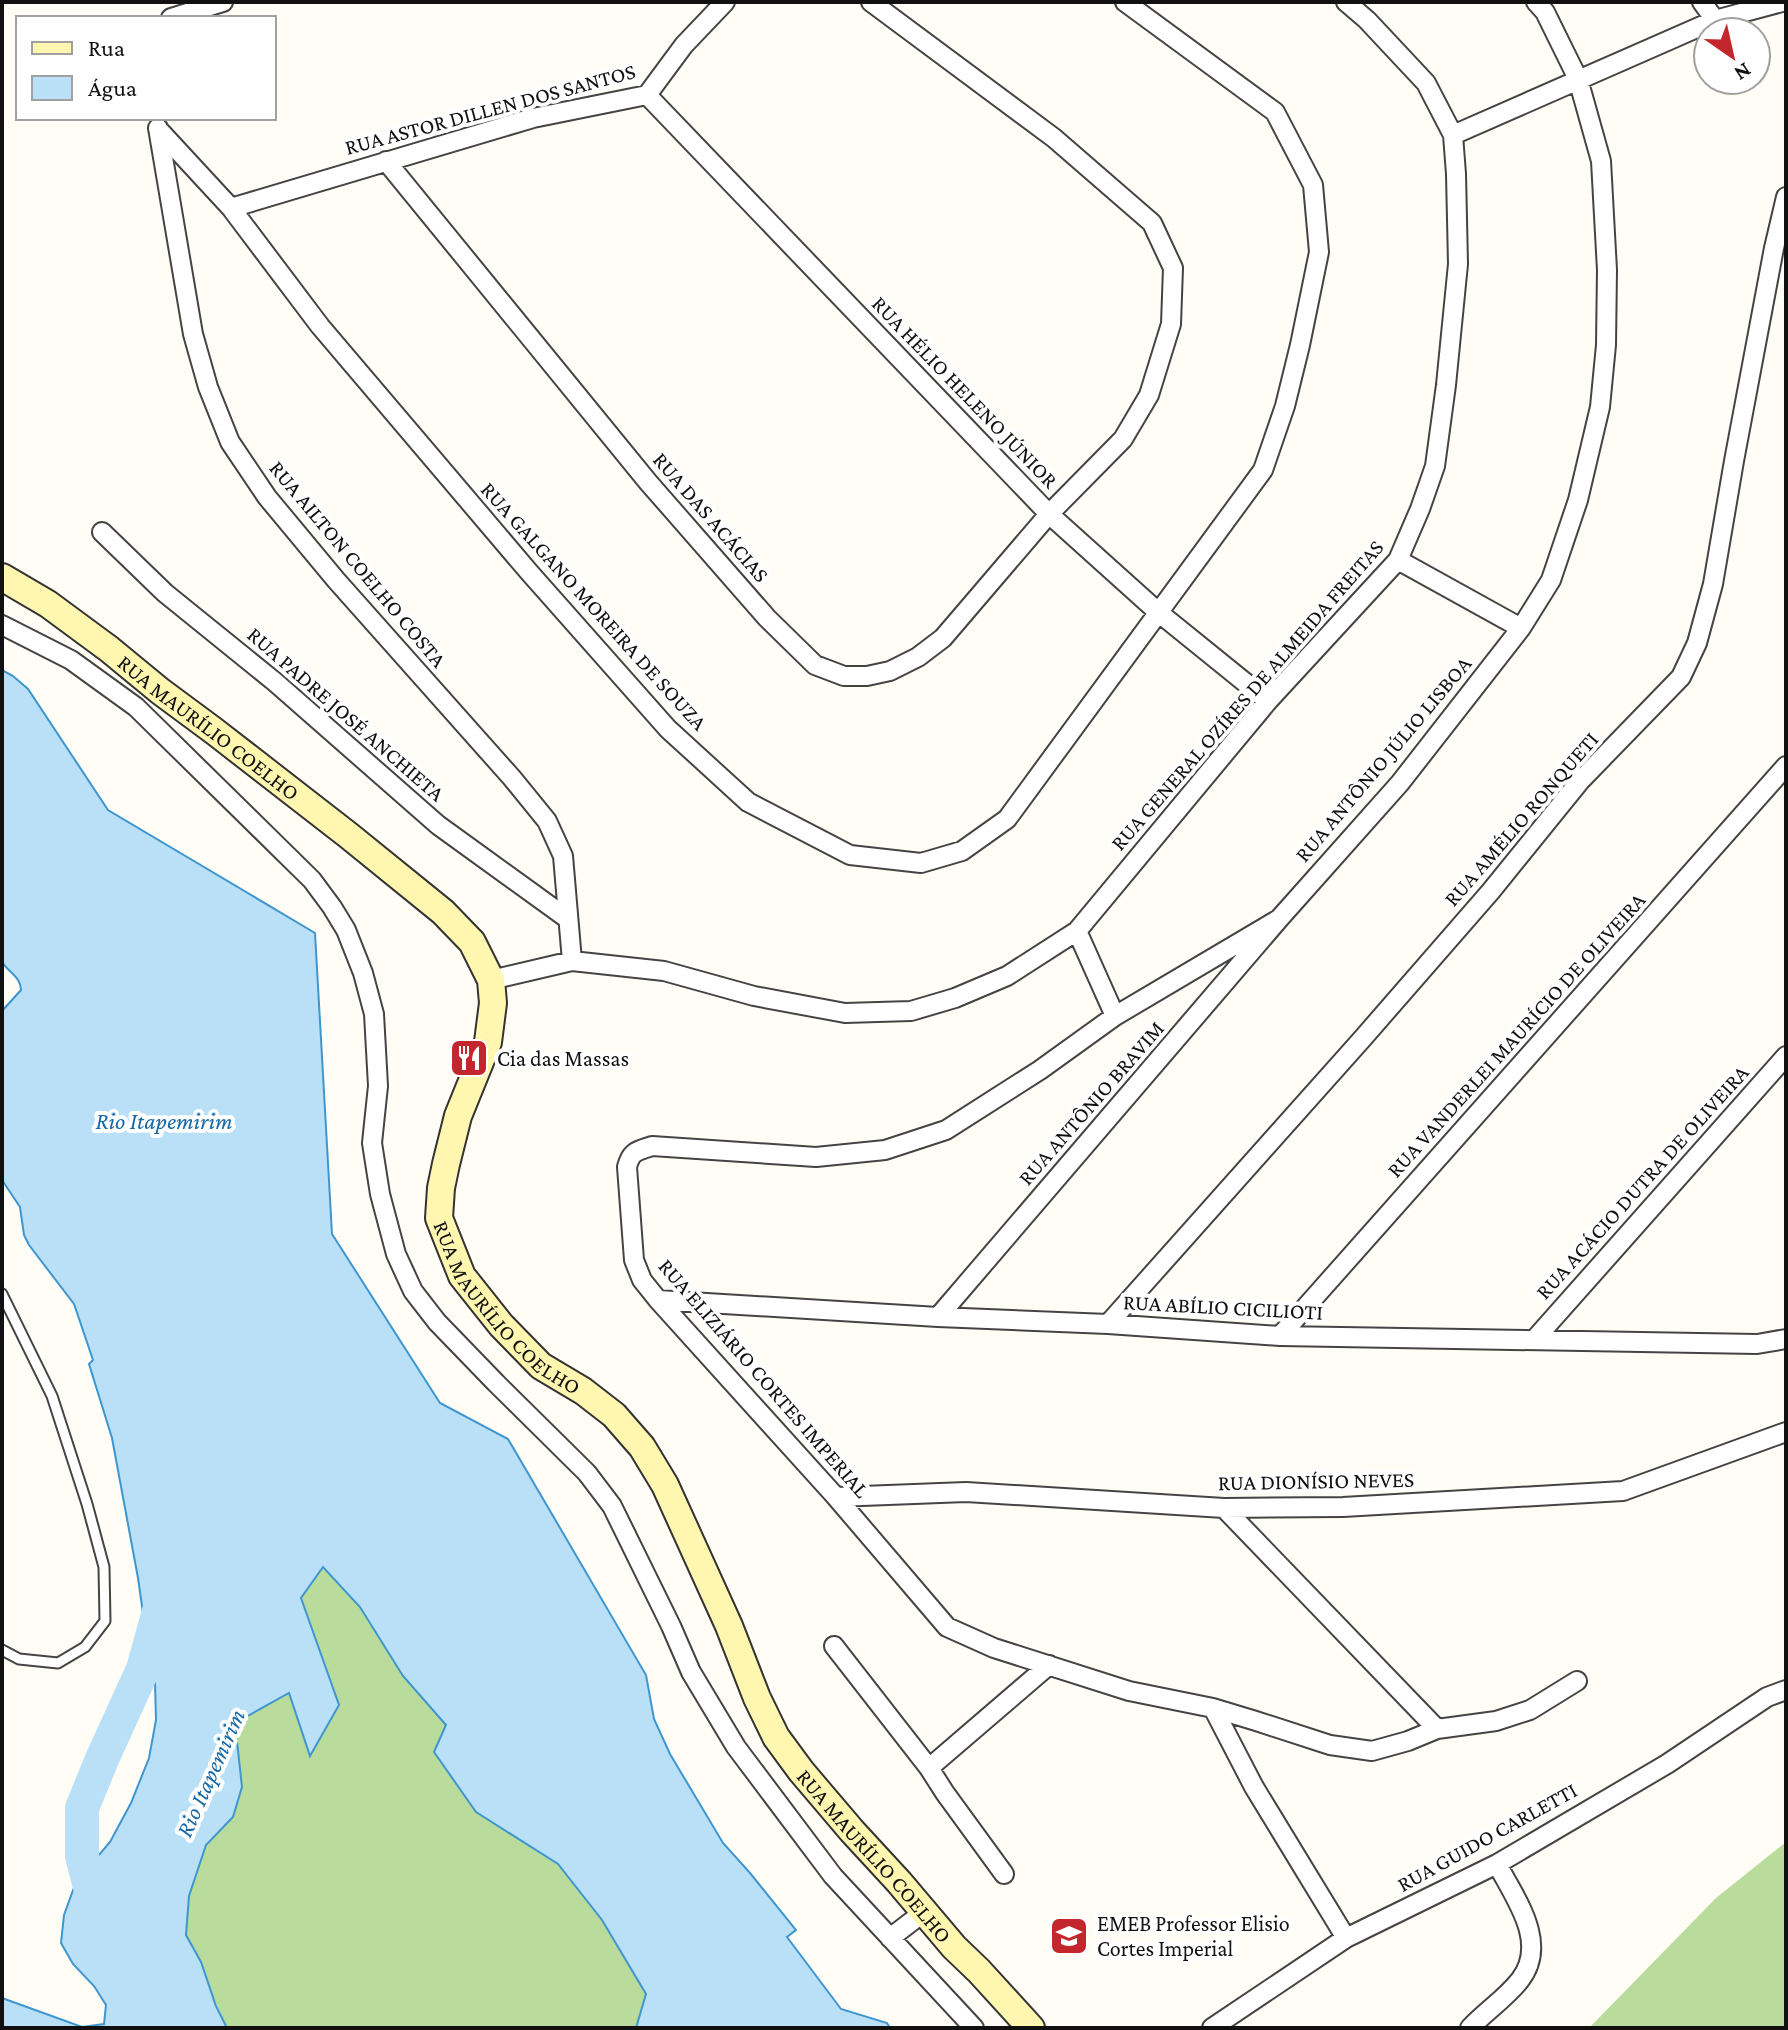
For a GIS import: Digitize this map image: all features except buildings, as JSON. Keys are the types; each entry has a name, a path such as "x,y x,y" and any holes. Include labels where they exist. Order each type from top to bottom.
{"main road":[{"name":"RUA MAURÍLIO COELHO","path":"2,577 48,604 109,649 348,835 443,912 472,942 491,980 493,1003 488,1042 458,1116 441,1188 439,1218 462,1276 501,1325 541,1366 583,1391 614,1415 642,1447 665,1485 776,1737 801,1771 954,1947 1031,2028"}],"street":[{"path":"178,16 223,2"},
{"name":"RUA ASTOR DILLEN DOS SANTOS","path":"231,208 533,118 647,95 684,45 725,2"},
{"path":"871,2 1054,138 1152,223 1173,268 1171,324 1149,395 1123,439 1049,514"},
{"name":"RUA GALGANO MOREIRA DE SOUZA","path":"157,124 231,208 320,326 529,572 668,729 748,802 850,855 921,863 962,851 1007,819 1263,470 1289,391 1300,345 1319,252 1313,185 1275,112 1125,2"},
{"name":"RUA GENERAL OZÍRES DE ALMEIDA FREITAS","path":"491,980 572,961 664,971 754,996 845,1013 911,1011 955,998 1007,976 1077,931 1268,701 1398,560 1435,466 1458,264 1453,135 1426,83 1346,2"},
{"name":"RUA ANTÔNIO JÚLIO LISBOA","path":"1279,919 1400,783 1521,628 1551,580 1578,500 1600,407 1604,361 1607,270 1601,161 1578,79 1545,12 1536,2"},
{"path":"1730,16 1782,2"},
{"path":"1453,135 1692,30"},
{"name":"RUA HÉLIO HELENO JÚNIOR","path":"647,95 1049,514 1158,612 1268,701"},
{"name":"RUA AILTON COELHO COSTA","path":"157,124 193,334 208,387 230,442 267,497 326,568 547,821 563,856 572,961"},
{"name":"RUA DAS ACÁCIAS","path":"386,161 648,482 767,618 815,665 844,676 867,676 890,671 918,657 943,638 1049,514"},
{"name":"RUA AMÉLIO RONQUETI","path":"1108,1324 1373,1027 1491,891 1580,781 1681,677 1697,643 1713,584 1786,197"},
{"name":"RUA AMÉLIO RONQUETI","path":"1774,248 1786,233"},
{"name":"RUA PADRE JOSÉ ANCHIETA","path":"102,532 165,593 275,682 438,825 568,919"},
{"path":"1398,560 1521,628"},
{"path":"2,625 71,660 136,707 312,880 332,907 352,944 374,1014 378,1086 372,1143 396,1254 413,1291 437,1322 587,1473 612,1506 691,1672 736,1747 833,1876 974,2028"},
{"name":"RUA VANDERLEI MAURÍCIO DE OLIVEIRA","path":"1280,1336 1786,766"},
{"name":"RUA ELIZIÁRIO CORTES IMPERIAL","path":"1279,919 1115,1016 1040,1070 946,1130 885,1150 816,1157 652,1146 637,1151 630,1157 627,1167 634,1260 642,1280 658,1300 836,1497 947,1627 994,1648 1129,1691 1213,1708 1330,1745 1372,1751 1437,1729 1496,1721 1530,1710 1577,1681"},
{"name":"RUA ANTÔNIO BRAVIM","path":"938,1317 1279,919"},
{"path":"1077,931 1115,1016"},
{"name":"RUA ACÁCIO DUTRA DE OLIVEIRA","path":"1534,1340 1786,1056"},
{"name":"RUA ABÍLIO CICILIOTI","path":"658,1300 1280,1336 1757,1344 1786,1339"},
{"name":"RUA DIONÍSIO NEVES","path":"836,1497 966,1492 1224,1508 1382,1506 1623,1491 1786,1432"},
{"path":"1224,1508 1437,1729"},
{"path":"834,1646 929,1768 1004,1874"},
{"path":"929,1768 1049,1665"},
{"name":"RUA GUIDO CARLETTI","path":"1212,2028 1346,1938 1497,1864 1667,1764 1767,1697 1786,1690"},
{"path":"1213,1708 1254,1787 1346,1938"},
{"path":"1470,2028 1520,1980 1530,1964 1532,1942 1526,1918 1497,1864"},
{"path":"890,1938 924,1912"}],"lane":[{"path":"2,1294 52,1396 87,1504 104,1567 105,1621 85,1647 58,1663 19,1659 2,1650"}],"green space":[{"path":"323,1567 360,1607 403,1676 446,1725 476,1811 558,1864 602,1920 646,1995 636,2028 227,2028 186,1935 189,1896 206,1845 233,1817 242,1787 235,1723 289,1693 309,1755 339,1705 301,1597"},
{"path":"1786,1842 1786,2028 1589,2028 1716,1898"}],"water":[{"name":"Rio Itapemirim","path":"2,670 28,689 108,810 315,933 332,1234 440,1403 508,1439 646,1675 654,1719 670,1754 723,1843 796,1930 787,1937 841,2009 887,2023 890,2028 636,2028 646,1994 602,1920 558,1864 476,1812 434,1752 446,1725 403,1676 360,1607 323,1567 301,1598 339,1705 310,1756 289,1693 235,1723 242,1787 233,1817 206,1845 189,1896 186,1935 201,1962 227,2028 2,2028 2,1998 82,2027 104,2024 106,2005 94,1986 73,1964 61,1943 64,1915 76,1882 110,1842 131,1803 149,1758 156,1720 155,1682 138,1578 112,1438 89,1364 93,1360 74,1304 29,1245 24,1235 20,1207 2,1180 2,1011 21,990 17,978 3,963"}],"waterway":[{"name":"Rio Itapemirim","path":"97,1914 82,1856 82,1808 143,1669 161,1604"}],"place":[{"name":"Cia das Massas","path":"469,1058"},
{"name":"EMEB Professor Elisio Cortes Imperial","path":"1069,1936"}]}
